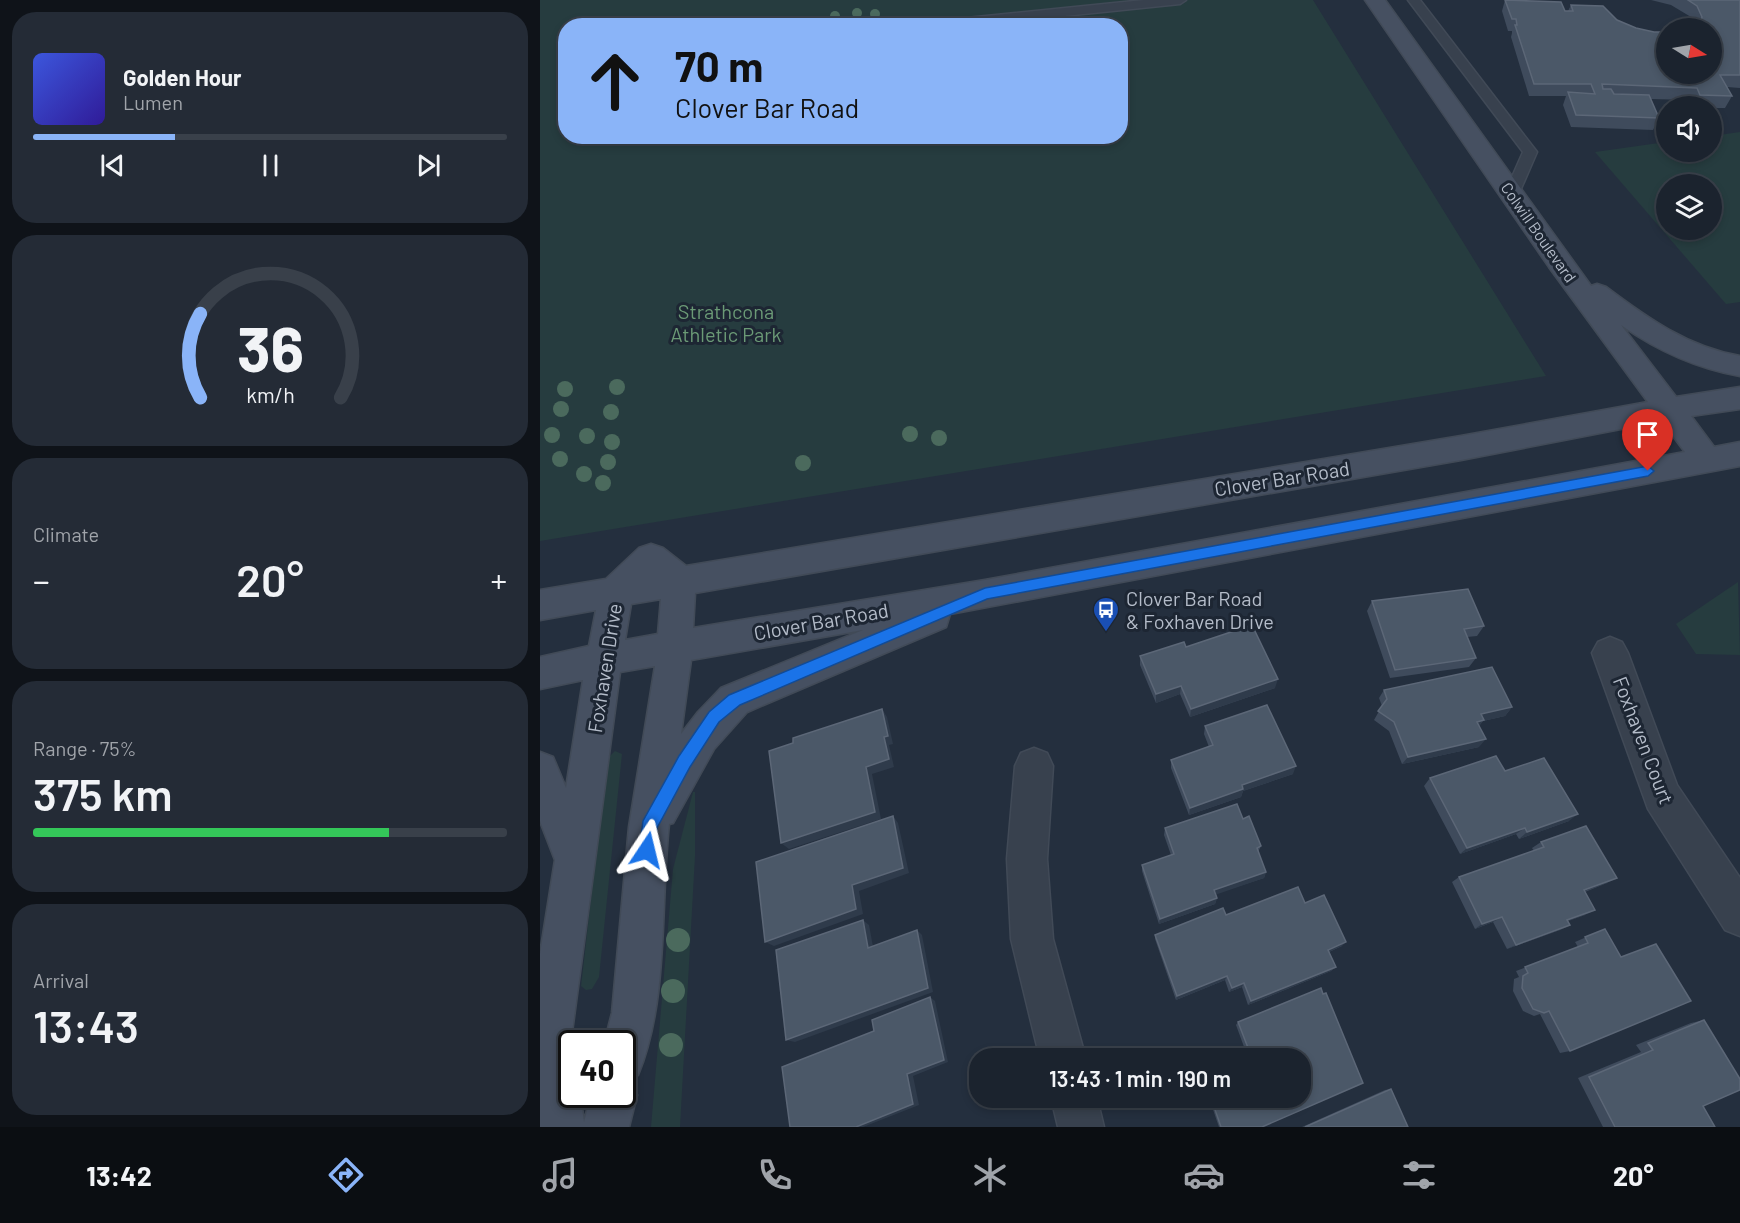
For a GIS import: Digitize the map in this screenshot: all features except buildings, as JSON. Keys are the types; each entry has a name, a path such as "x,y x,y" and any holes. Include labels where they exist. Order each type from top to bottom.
{"main road":[{"name":"Colwill Boulevard","path":"1375,0 1558,261 1708,461"},
{"path":"1558,261 1637,325 1696,357 1740,366"},
{"name":"Clover Bar Road","path":"679,580 1461,448 1668,408 1740,398"},
{"name":"Clover Bar Road","path":"540,673 604,659 985,594 1740,454"},
{"name":"Foxhaven Drive","path":"561,1127 550,1032 604,659 616,591 651,558 679,580"},
{"path":"630,1030 634,1013 649,826 675,648 679,580"},
{"path":"540,605 616,591"},
{"path":"649,826 685,761 714,717 734,700 985,594"},
{"path":"540,770 575,862"},
{"path":"606,1127 611,1108"}],"street":[{"name":"Foxhaven Court","path":"1610,653 1662,796 1740,915"},
{"path":"1034,766 1027,859 1032,939 1060,1048"},
{"path":"1076,1108 1081,1127"}],"lane":[{"path":"1005,18 1180,0"},
{"path":"1414,0 1530,152 1512,195"}],"green space":[{"name":"Strathcona Athletic Park","path":"540,0 1313,0 1546,376 540,541"},
{"path":"1740,132 1740,302 1726,304 1671,240 1722,240 1722,174 1656,174 1656,223 1595,152 1656,143 1656,162 1722,162 1722,135"},
{"path":"1738,582 1740,655 1696,654 1676,624"},
{"path":"615,751 622,754 599,977 592,989 586,990 581,986 607,759"},
{"path":"693,792 695,792 695,856 680,1127 651,1127 673,869"}],"place":[{"name":"Clover Bar Road & Foxhaven Drive","path":"1106,633"}],"route":[{"path":"647,850 649,826 685,761 714,717 734,700 985,594 1648,471"}]}
